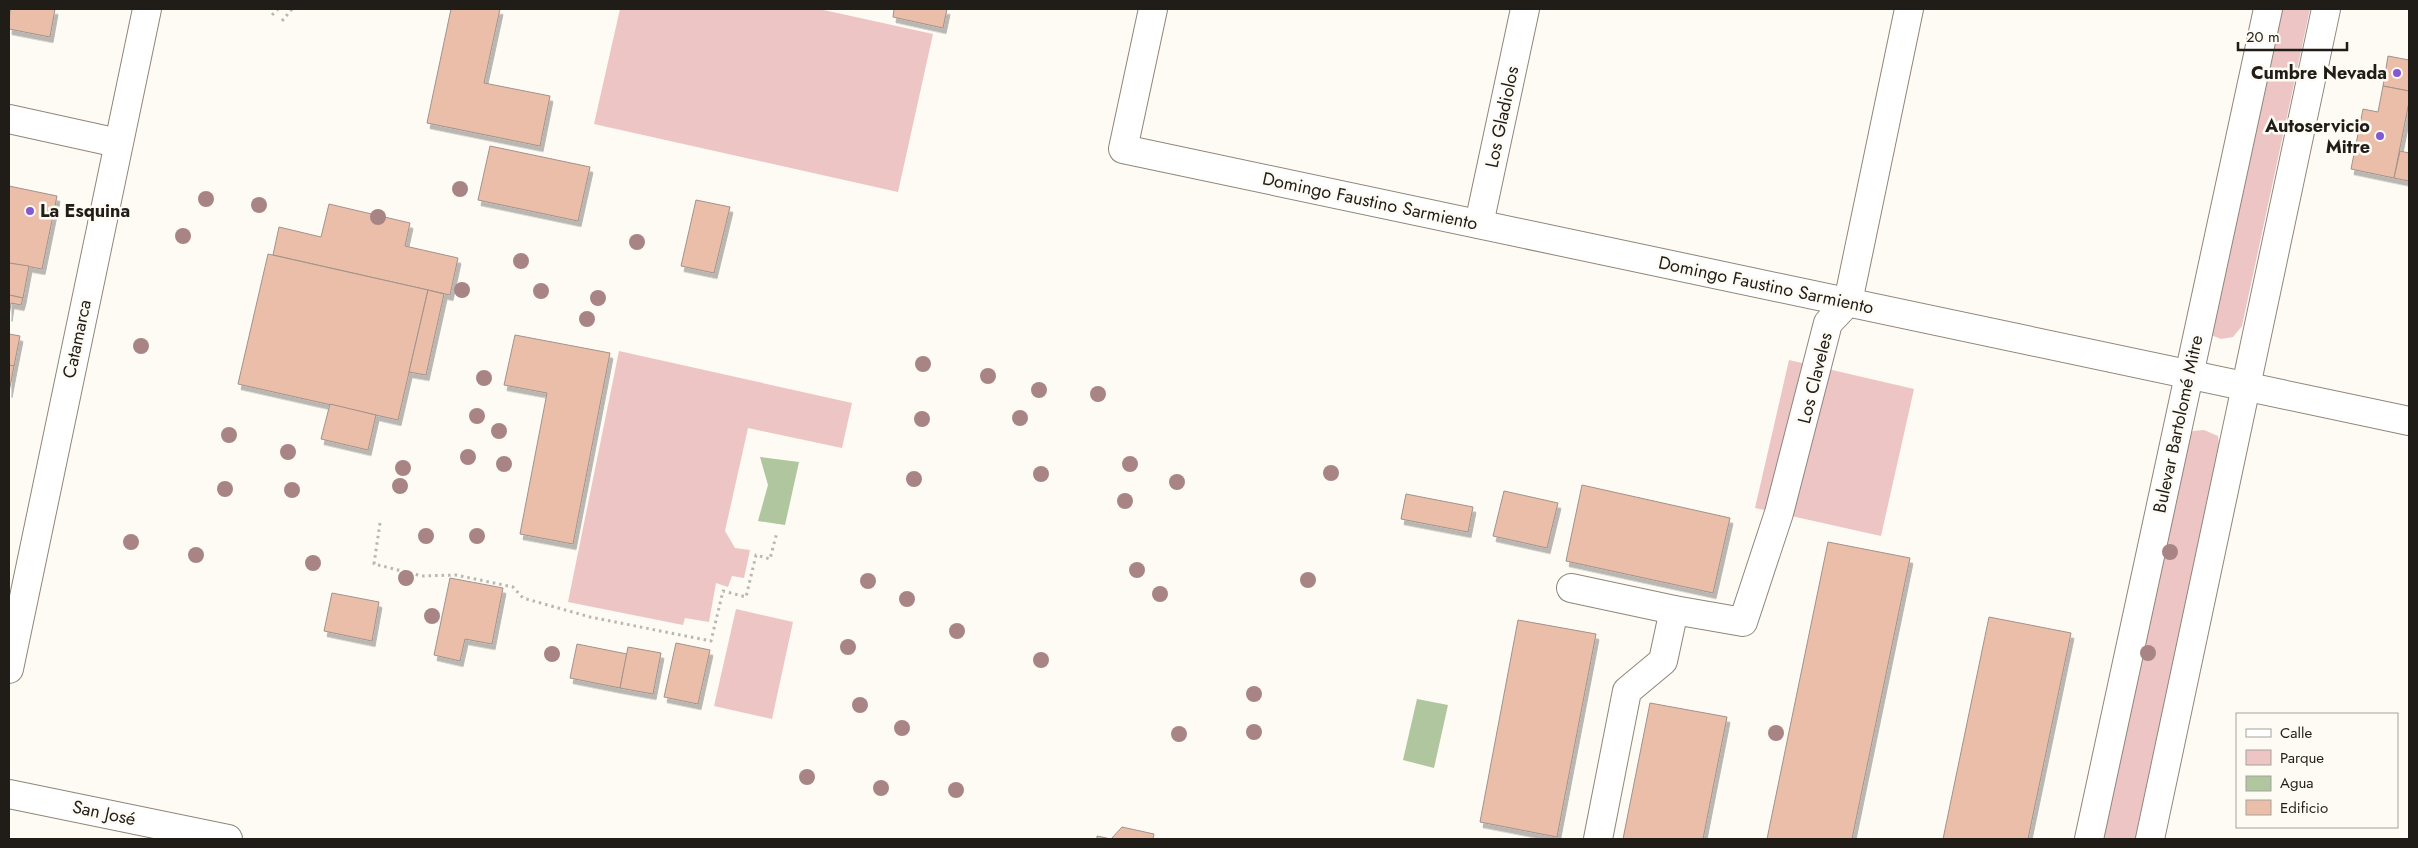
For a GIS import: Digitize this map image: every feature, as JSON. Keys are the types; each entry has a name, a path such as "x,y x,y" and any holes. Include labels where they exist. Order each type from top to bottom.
{"street":[{"name":"Catamarca","path":"9,669 147,9"},
{"name":"Domingo Faustino Sarmiento","path":"1153,9 1124,149 2409,421"},
{"name":"Los Gladiolos","path":"1479,224 1526,9"},
{"path":"1848,302 1909,9"},
{"name":"Bulevar Bartolomé Mitre","path":"2089,839 2268,9"},
{"path":"2150,839 2326,9"},
{"path":"9,119 118,143"},
{"name":"Los Claveles","path":"1674,610 1743,622 1779,513 1828,323 1848,302"},
{"path":"1571,588 1674,610 1663,661 1627,691 1598,839"},
{"name":"San José","path":"9,794 228,839"}],"path":[{"path":"272,15 278,9"},
{"path":"282,21 292,9"},
{"path":"380,523 374,564 422,576 456,574 513,587 523,598 590,617 711,641 723,591 746,597 756,554 770,559 777,532"}],"green space":[{"path":"620,9 819,9 933,34 898,192 594,124"},
{"path":"2279,9 2310,9 2242,326 2233,337 2221,339 2211,335"},
{"path":"619,351 852,403 842,448 748,428 725,531 735,548 750,550 744,578 732,576 728,587 716,583 709,622 685,618 683,625 568,602"},
{"path":"1789,360 1914,389 1881,536 1755,508"},
{"path":"2204,430 2218,436 2220,450 2136,839 2100,839 2187,436 2193,431"},
{"path":"736,609 793,622 772,719 714,706"}],"water":[{"path":"760,457 799,462 785,525 758,521 768,485"},
{"path":"1417,699 1448,705 1434,768 1403,760"}],"building":[{"path":"10,9 55,9 50,37 9,29"},
{"path":"451,9 500,9 484,83 550,96 540,146 427,123"},
{"path":"894,9 947,9 943,28 893,17"},
{"name":"Cumbre Nevada","path":"2388,56 2409,60 2409,91 2383,86"},
{"name":"Autoservicio Mitre","path":"2383,86 2409,91 2409,102 2394,178 2351,169 2363,109 2378,112"},
{"path":"490,146 590,167 578,221 478,200"},
{"path":"2400,151 2409,153 2409,181 2394,178"},
{"path":"9,186 57,196 42,269 9,263"},
{"path":"696,200 730,207 714,273 681,266"},
{"path":"329,204 410,223 405,246 458,258 450,295 273,255 279,227 321,237"},
{"path":"268,254 428,290 398,420 238,384"},
{"path":"9,263 29,266 23,298 9,295"},
{"path":"428,290 444,294 426,375 409,372"},
{"path":"9,295 23,298 21,305 11,303 9,316"},
{"path":"9,334 20,336 14,366 9,365"},
{"path":"515,335 610,353 573,544 520,534 547,393 504,385"},
{"path":"9,365 14,366 9,392"},
{"path":"330,404 376,415 368,450 321,439"},
{"path":"1582,485 1730,518 1713,593 1566,561"},
{"path":"1504,491 1558,503 1547,548 1493,536"},
{"path":"1406,494 1473,507 1468,532 1401,519"},
{"path":"1828,542 1910,558 1852,839 1767,839"},
{"path":"450,578 503,588 492,644 465,639 460,661 434,655"},
{"path":"332,593 379,602 372,641 324,631"},
{"path":"1989,617 2071,633 2028,839 1943,839"},
{"path":"1518,620 1596,634 1557,837 1480,822"},
{"path":"676,643 710,650 698,704 664,697"},
{"path":"577,644 627,654 620,688 570,678"},
{"path":"628,647 661,653 653,694 620,688"},
{"path":"1650,703 1727,717 1703,839 1623,839"},
{"path":"1122,827 1154,834 1153,839 1111,839"},
{"path":"1097,836 1111,839 1097,839"}],"place":[{"name":"Cumbre Nevada","path":"2397,73"},
{"name":"Autoservicio Mitre","path":"2380,136"},
{"name":"La Esquina","path":"30,211"}]}
